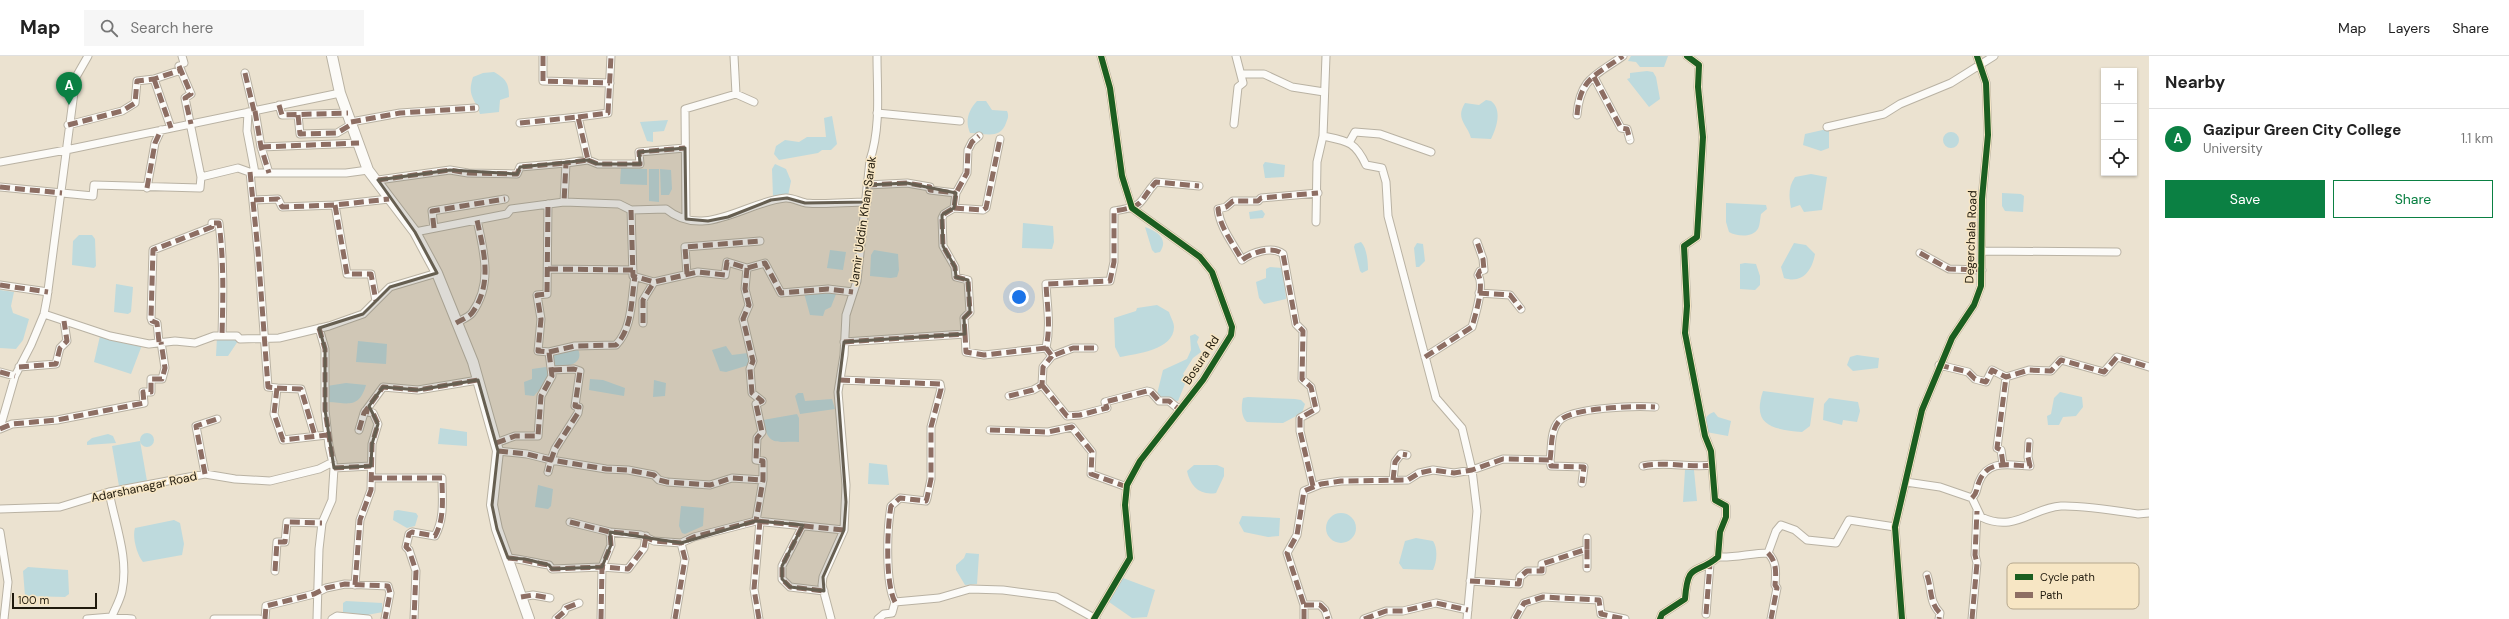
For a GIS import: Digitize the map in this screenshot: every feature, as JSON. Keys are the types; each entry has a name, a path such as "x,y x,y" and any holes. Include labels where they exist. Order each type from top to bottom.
{"main road":[{"path":"332,56 340,93 368,170 378,180 389,199 414,232 437,273 478,380 497,447 492,505 496,529 508,558 529,619"}],"street":[{"path":"0,429 15,376 44,314 62,193 68,125 76,77 88,56"},
{"path":"543,56 543,81 610,83"},
{"path":"520,123 608,113 611,56"},
{"path":"734,56 736,94"},
{"name":"Jamir Uddin Khan Sarak","path":"831,619 824,591 823,577 844,530 846,485 838,392 846,315 857,281 867,202 867,185 870,160 875,146 877,113 877,56"},
{"path":"1101,56 1110,88 1122,176 1132,208"},
{"path":"1234,124 1238,105 1238,87 1243,83 1243,74 1238,66 1236,56"},
{"path":"1316,222 1318,193 1317,162 1323,136 1326,56"},
{"path":"1576,115 1578,96 1584,84 1624,56"},
{"path":"1660,619 1662,614 1685,599 1689,576 1696,567 1710,564 1718,557 1720,532 1726,517 1726,506 1716,500 1712,465 1692,377 1692,362 1685,333 1687,306 1684,246 1698,237 1703,144 1698,87 1699,65 1688,56"},
{"name":"Degerchala Road","path":"1902,619 1895,527 1922,410 1939,365 1952,338 1974,305 1982,286 1982,199 1988,135 1986,84 1978,56"},
{"path":"1827,127 1884,114 1900,104 1951,83 1980,67 1994,56"},
{"path":"0,186 93,196 94,185 147,188 200,188 200,177 186,98 191,94 181,64 154,79 137,81 137,100 130,107 68,125"},
{"path":"245,73 252,111 269,173"},
{"path":"1243,74 1264,74 1292,86 1324,92"},
{"path":"1594,77 1621,128 1627,129 1630,140"},
{"path":"154,79 171,128"},
{"path":"0,162 66,150 340,93"},
{"path":"686,219 685,109 736,94 754,102"},
{"path":"279,105 282,115 350,119 475,108"},
{"path":"252,111 247,131 252,173 260,297 266,339 268,386 301,390 315,436"},
{"path":"877,113 960,121"},
{"path":"298,115 300,134 337,133 350,119"},
{"path":"578,117 588,160"},
{"path":"147,188 154,143 161,130"},
{"path":"1350,141 1355,132 1380,134 1431,152"},
{"path":"954,208 956,193 967,173 968,150 972,142 979,136"},
{"path":"1323,136 1350,141 1360,152 1366,165 1382,168 1386,182 1388,216 1436,398 1462,428 1472,470 1477,511 1467,619"},
{"path":"1000,139 986,208 983,210 954,208 944,214 942,218 943,246 955,266 956,277 968,280 970,312 964,318 966,352 984,355 1046,348"},
{"path":"261,147 359,143"},
{"path":"378,180 450,170 468,174 517,174 520,167 588,160 598,164 640,164 639,152 685,148"},
{"path":"564,202 566,163"},
{"path":"200,177 238,168 252,173 346,173 368,170"},
{"path":"1046,348 1050,334 1046,284 1110,281 1114,256 1112,213 1132,208 1144,200 1156,182 1198,186"},
{"path":"867,185 907,184 930,187 930,190 956,193"},
{"path":"1313,486 1300,430 1300,418 1316,409 1311,387 1302,379 1303,331 1296,324 1283,254 1279,251 1264,251 1254,253 1242,260 1231,242 1228,233 1219,223 1218,209 1226,207 1233,201 1258,201 1261,198 1318,193"},
{"path":"414,232 507,214 511,209 564,202 619,204 631,210 666,209 677,218 708,221 728,217 771,200 787,198 805,203 867,202"},
{"path":"254,200 278,200 282,206 335,206 389,199"},
{"path":"434,228 432,211 505,199"},
{"path":"548,204 547,294 537,295 541,319 538,351 549,352 575,346 616,345 624,333 629,320 634,273 631,210"},
{"path":"335,206 346,274 371,274 376,301"},
{"name":"Bosura Rd","path":"1095,619 1130,558 1124,504 1127,487 1140,461 1180,410 1217,358 1231,335 1232,326 1212,272 1200,257 1132,208"},
{"path":"456,323 472,314 485,284 486,265 477,220"},
{"path":"0,429 12,424 57,420 144,403 143,392 151,392 151,379 162,379 165,368 157,323 152,321 151,318 154,250 212,227 212,223 219,223 221,240 224,286 222,336"},
{"path":"687,274 685,247 760,241"},
{"path":"1425,357 1472,327 1479,293 1480,279 1478,275 1480,271 1484,270 1483,259 1477,242"},
{"path":"1983,251 2117,252"},
{"path":"1920,253 1949,269 1982,270"},
{"path":"548,269 634,273 654,282 698,272 725,275 727,262 746,268 765,263 781,294 828,289 853,292"},
{"path":"746,268 746,289 749,305 743,319 753,361 750,373 752,393 762,401 756,404 762,432 757,438 756,460 763,460 764,480 758,521 754,589 759,619"},
{"path":"44,314 110,336 149,344 160,342 195,343 214,336 266,339 319,328 362,314 390,287 437,273"},
{"path":"643,323 643,300 654,282"},
{"path":"0,285 48,292"},
{"path":"1479,293 1510,296 1521,309"},
{"path":"20,367 56,364 60,348 67,341 64,321"},
{"path":"317,619 317,560 322,523 332,500 334,465 327,435 324,384 325,349 319,328"},
{"path":"844,342 965,334"},
{"path":"1046,348 1052,356"},
{"path":"1094,348 1073,348 1052,356 1043,367 1042,385 1067,416 1094,413 1107,408 1105,402 1147,391 1151,392 1159,401 1169,401 1180,410"},
{"path":"497,447 515,436 538,436 540,396 549,383 552,370 549,352"},
{"path":"1939,365 1968,372 1975,379 1986,382 1992,370 2006,377 2029,370 2051,370 2061,360 2104,372 2117,357 2149,367"},
{"path":"548,472 551,460 562,436 573,423 579,407 574,406 580,371 574,369 552,370"},
{"path":"0,372 15,376"},
{"path":"2003,464 2001,450 1997,448 2006,377"},
{"path":"359,430 365,411 383,386 418,390 478,380"},
{"path":"840,380 940,384 931,427 931,479 928,498 926,501 900,498 891,506 889,557 892,596 895,602 892,613 884,614 878,619"},
{"path":"1009,396 1033,390 1042,385"},
{"path":"277,388 274,414 283,440 327,435"},
{"path":"1582,483 1584,467 1550,466 1553,433 1559,421 1597,409 1655,407"},
{"path":"355,585 360,520 369,498 372,478 372,444 378,424 373,413 365,411"},
{"path":"205,474 196,426 217,419"},
{"path":"990,430 1048,432 1072,427 1092,452 1092,474 1127,487"},
{"path":"1972,498 1978,492 1978,482 1986,470 2003,464 2030,466 2028,457 2029,442"},
{"path":"497,447 551,460 606,469 628,470 654,475 659,480 667,482 710,485 732,478 764,480"},
{"path":"1393,480 1398,457 1401,454 1407,455"},
{"path":"1304,619 1304,605 1292,574 1287,553 1297,535 1304,491 1313,486 1348,481 1408,480 1420,473 1434,470 1454,473 1472,470 1503,459 1550,460"},
{"path":"1643,466 1659,462 1690,467 1712,465"},
{"path":"334,465 371,466"},
{"name":"Adarshanagar Road","path":"0,509 60,507 109,492 205,474 235,480 270,481 334,465"},
{"path":"372,478 442,478 442,519 435,536 412,532 409,534 406,547 409,550 416,571 414,619"},
{"path":"1906,482 1940,486 1972,498 1977,512 1975,555 1977,563 1972,619"},
{"path":"109,492 114,522 122,547 123,567 122,590 116,612 111,618"},
{"path":"1977,512 1986,519 2013,522 2044,510 2062,506 2149,513"},
{"path":"1768,553 1776,531 1781,525 1795,530 1808,540 1836,543 1849,520 1895,527"},
{"path":"570,522 610,532 646,536 654,541 680,543 694,537 758,521 799,525 802,527 844,530"},
{"path":"275,571 277,542 285,542 287,522 322,523"},
{"path":"802,527 782,566 782,579 790,587 824,591"},
{"path":"0,532 8,582 4,619"},
{"path":"601,619 604,591 602,567 611,545 610,532"},
{"path":"508,558 525,559 533,563 549,565 552,569 602,567 628,569 644,548 646,536"},
{"path":"1587,538 1587,568"},
{"path":"675,619 685,559 680,543"},
{"path":"1470,581 1519,584 1520,577 1527,571 1542,571 1542,564 1587,549"},
{"path":"1718,557 1736,558 1753,553 1768,553 1774,559 1776,570 1775,585 1777,588 1770,619"},
{"path":"1706,614 1710,564"},
{"path":"1927,575 1930,584 1931,599 1940,613 1939,619"},
{"path":"265,619 266,606 318,593 326,588 355,585 388,586 390,593 385,619"},
{"path":"895,602 940,598 970,589 1003,590 1056,597 1095,619"},
{"path":"521,597 533,595 550,598"},
{"path":"1515,619 1524,603 1543,597 1599,600 1601,614 1625,619"},
{"path":"556,619 564,612 566,608 579,603"},
{"path":"1364,619 1386,611 1403,611 1436,604 1468,610"},
{"path":"1304,605 1320,605 1325,610 1328,619"},
{"path":"332,619 337,616 368,619"},
{"path":"87,619 132,619"},
{"path":"214,619 259,619"}],"highlighted area":[{"path":"685,148 686,219 708,221 728,217 771,200 787,198 805,203 867,202 867,185 907,183 956,193 954,208 942,215 943,246 955,267 956,277 968,280 970,312 964,318 965,334 844,342 838,392 846,502 844,530 823,577 824,591 790,587 782,579 782,566 803,525 756,521 681,543 610,532 611,545 602,567 552,569 549,565 525,559 508,558 497,529 492,505 498,451 478,380 418,390 383,387 369,406 378,424 372,444 371,466 334,468 325,410 325,349 319,328 363,314 390,287 437,273 415,232 378,180 450,170 517,174 520,167 588,160 598,164 640,164 639,152"}],"water":[{"path":"1631,56 1668,56 1664,67 1640,67 1636,62 1628,61"},
{"path":"1647,71 1653,72 1656,77 1660,99 1649,107 1627,79 1630,78 1630,73"},
{"path":"494,72 506,82 509,97 500,100 499,112 480,114 471,93 471,83 473,77 483,73"},
{"path":"1486,100 1491,101 1495,105 1498,114 1493,135 1491,139 1471,138 1461,117 1462,109 1465,103 1479,105"},
{"path":"977,101 986,101 992,110 1007,111 1007,120 1000,132 996,134 970,133 968,129 968,116"},
{"path":"832,116 837,144 831,150 822,150 818,153 779,160 774,154 776,146 785,140 799,142 807,137 826,137 824,118"},
{"path":"668,120 664,131 653,132 653,142 647,141 640,122"},
{"path":"1827,129 1829,131 1829,148 1821,151 1803,145 1805,134"},
{"path":"1951,132 1958,137 1959,140 1954,147 1951,148 1944,143 1943,140 1948,133"},
{"path":"1265,162 1285,165 1284,177 1265,178 1263,165"},
{"path":"775,164 786,169 791,181 788,196 773,197 772,169"},
{"path":"621,168 647,169 647,185 620,184"},
{"path":"649,169 659,169 659,202 649,201"},
{"path":"660,169 671,170 672,189 669,195 661,195"},
{"path":"1811,174 1827,177 1822,210 1804,212 1800,205 1791,208 1790,192 1791,185 1795,177"},
{"path":"2002,193 2021,194 2024,196 2023,212 2005,211 2002,206"},
{"path":"1726,203 1766,205 1767,209 1761,214 1759,227 1754,233 1739,235 1729,232 1726,222"},
{"path":"1262,210 1265,214 1263,218 1250,219 1249,212"},
{"path":"1023,223 1053,226 1054,242 1052,249 1022,248"},
{"path":"1145,227 1157,233 1162,239 1163,243 1160,252 1155,253 1152,250"},
{"path":"79,235 92,235 95,239 96,266 94,268 72,265 73,241"},
{"path":"1361,242 1366,251 1368,267 1368,270 1362,273 1360,271 1354,247 1355,244"},
{"path":"1417,243 1423,244 1425,261 1419,267 1416,267 1414,248"},
{"path":"1794,243 1806,245 1815,254 1814,260 1809,271 1801,278 1784,278 1781,267"},
{"path":"830,250 846,252 843,270 827,268"},
{"path":"874,250 898,254 899,270 897,277 891,278 870,276 871,255"},
{"path":"1740,264 1756,264 1760,276 1760,285 1755,290 1740,289"},
{"path":"1270,267 1282,268 1284,271 1286,299 1264,304 1259,298 1256,282 1266,278 1266,269"},
{"path":"116,284 133,287 131,312 128,314 114,312"},
{"path":"0,290 14,292 11,306 13,313 29,319 23,340 16,349 0,348"},
{"path":"826,292 836,294 831,307 825,310 823,316 810,315 804,293"},
{"path":"1157,305 1169,312 1173,321 1174,327 1172,335 1168,341 1153,350 1120,357 1115,347 1114,318 1136,311 1137,308"},
{"path":"1195,334 1199,337 1197,342 1201,352 1193,358 1183,374 1187,379 1178,401 1162,399 1157,394 1163,370 1187,359 1191,350 1190,336"},
{"path":"100,336 142,345 131,374 94,362"},
{"path":"217,337 236,337 238,341 228,356 216,356"},
{"path":"358,341 387,344 386,364 356,362"},
{"path":"726,346 732,355 748,353 750,355 749,365 726,372 720,371 712,350"},
{"path":"578,349 579,359 576,362 568,366 554,367 551,352"},
{"path":"1857,355 1879,358 1878,368 1853,371 1847,365 1850,357"},
{"path":"546,367 550,377 534,396 525,395 524,382 532,379 532,369"},
{"path":"590,379 603,380 625,388 624,396 589,390"},
{"path":"654,380 666,383 665,396 653,397"},
{"path":"346,383 366,385 360,398 352,403 328,402 327,386"},
{"path":"1763,391 1814,398 1810,426 1802,432 1782,429 1768,424 1763,419 1760,412 1760,403"},
{"path":"2060,392 2082,397 2083,407 2076,416 2063,417 2059,425 2048,425 2047,416 2051,414 2054,398"},
{"path":"798,393 803,393 805,401 832,399 835,409 800,414 795,396"},
{"path":"1243,398 1295,399 1301,400 1305,404 1302,413 1283,423 1247,422 1242,411 1242,404"},
{"path":"1829,398 1858,402 1860,411 1857,422 1843,420 1842,425 1823,420 1824,404"},
{"path":"1714,412 1718,417 1731,421 1728,436 1706,432 1706,417"},
{"path":"797,414 799,418 799,442 778,442 770,439 767,435 763,420"},
{"path":"440,428 467,432 467,446 438,444"},
{"path":"147,433 152,435 154,440 152,445 147,447 142,445 140,440 142,435"},
{"path":"108,434 113,436 116,443 87,445 87,442 92,438"},
{"path":"140,441 147,481 119,486 112,446"},
{"path":"869,463 887,465 889,485 868,484"},
{"path":"1194,465 1217,465 1224,468 1224,476 1216,493 1205,493 1193,485 1187,471"},
{"path":"1685,470 1694,470 1697,501 1683,502"},
{"path":"538,485 553,489 551,506 548,509 535,507"},
{"path":"681,506 704,508 703,526 685,534 682,533 679,526"},
{"path":"398,510 416,513 418,516 415,526 407,528 393,520 394,511"},
{"path":"1341,513 1352,517 1356,528 1352,539 1341,543 1330,539 1326,528 1330,517"},
{"path":"1242,516 1280,518 1279,536 1268,537 1244,532 1239,523"},
{"path":"174,520 180,523 184,544 182,555 143,562 136,546 134,536 135,528"},
{"path":"1416,538 1433,541 1435,544 1436,555 1433,570 1403,569 1399,563 1405,541"},
{"path":"966,553 979,554 977,584 965,585 956,570 956,565 964,558"},
{"path":"28,567 68,570 69,594 65,597 25,596 23,571"},
{"path":"1123,578 1155,590 1147,617 1132,618 1109,602"},
{"path":"346,601 382,603 383,612 367,615 343,612 343,603"}],"marked path":[{"path":"543,56 543,81 610,83"},
{"path":"578,117 608,113 611,56"},
{"path":"1577,115 1585,85 1597,74 1623,56"},
{"path":"179,66 191,94 185,98 191,124"},
{"path":"68,125 122,111 135,103 137,81 154,79 181,70"},
{"path":"245,73 254,111"},
{"path":"1594,77 1621,128 1627,129 1630,140"},
{"path":"154,79 171,128"},
{"path":"279,105 282,115 348,113"},
{"path":"351,122 400,113 475,108"},
{"path":"255,111 261,147 269,173"},
{"path":"298,115 300,134 337,133 352,124"},
{"path":"520,123 578,117 588,160 566,163 564,202"},
{"path":"147,188 155,143 161,130"},
{"path":"965,334 964,318 970,312 968,280 956,277 955,267 943,246 942,218 944,214 954,208 956,193 967,173 968,150 972,142 979,136"},
{"path":"954,208 983,210 986,208 1000,139"},
{"path":"261,147 359,143"},
{"path":"588,160 598,164 640,164 639,152 685,148"},
{"path":"378,180 450,170 468,173 517,174 520,167 566,163"},
{"path":"250,172 258,251 268,387 277,388 274,414 283,440 327,435"},
{"path":"1094,348 1073,348 1052,356 1046,348 1048,323 1046,284 1110,281 1114,262 1114,211 1137,205 1156,182 1199,186"},
{"path":"867,185 907,183 930,187 930,190 956,193"},
{"path":"0,187 62,193"},
{"path":"1313,486 1300,431 1300,418 1316,409 1311,387 1302,379 1303,331 1296,324 1283,254 1278,251 1268,250 1256,253 1242,260 1221,223 1218,209 1226,207 1233,201 1258,201 1261,198 1318,193"},
{"path":"254,200 278,199 282,207 335,205 389,199"},
{"path":"434,228 432,211 505,199"},
{"path":"496,443 515,436 538,436 541,396 552,376 549,352 538,351 541,319 537,295 547,294 548,204"},
{"path":"335,205 347,274 371,274 376,301"},
{"path":"631,210 633,276 654,282 698,272 725,275 727,262 747,268 765,263 781,293 828,289 853,292"},
{"path":"456,323 472,313 479,302 483,291 485,279 484,256 477,220"},
{"path":"159,342 157,323 152,321 151,318 153,250 212,227 212,223 219,223 221,237 223,280 222,336"},
{"path":"687,274 685,247 760,241"},
{"path":"1425,357 1472,327 1480,293 1480,280 1478,275 1480,271 1484,270 1483,259 1477,242"},
{"path":"1920,253 1949,269 1982,270"},
{"path":"747,268 745,289 749,305 743,319 753,361 750,369 752,393 762,401 756,404 762,432 757,438 756,460 763,461 763,480 756,521"},
{"path":"548,269 633,270"},
{"path":"549,352 575,346 616,345 626,330 635,277"},
{"path":"643,323 643,300 654,282"},
{"path":"0,285 48,292"},
{"path":"1479,293 1510,295 1521,309"},
{"path":"19,367 56,364 60,348 67,341 64,321"},
{"path":"319,328 325,349 325,410 333,462"},
{"path":"844,342 965,334 966,352 984,355 1046,348"},
{"path":"0,429 12,424 57,420 144,403 143,392 151,392 151,379 162,379 165,368 161,342"},
{"path":"1009,396 1033,390 1042,385 1043,367 1052,356"},
{"path":"1939,365 1968,372 1975,379 1986,382 1992,370 2006,377 2029,370 2051,371 2061,360 2104,372 2117,357 2149,367"},
{"path":"552,370 574,369 580,371 575,406 579,407 578,413 555,449 551,460 606,469 628,470 654,475 659,480 667,482 710,485 732,478 763,480"},
{"path":"0,372 15,376"},
{"path":"2003,464 2001,450 1997,448 2006,377"},
{"path":"359,430 364,413 383,387 418,390 478,380"},
{"path":"840,380 940,384 941,389 931,427 931,479 926,501 900,498 891,506 888,541 888,569 895,602"},
{"path":"1042,385 1067,416 1080,415 1107,408 1105,402 1147,391 1151,392 1159,401 1169,401 1180,410"},
{"path":"277,388 301,389 315,436"},
{"path":"1550,460 1554,430 1559,421 1566,416 1605,408 1655,407"},
{"path":"355,585 360,520 371,490 372,444 378,424 373,413 365,411"},
{"path":"205,474 196,426 217,419"},
{"path":"990,430 1048,432 1072,427 1092,452 1091,474 1127,487"},
{"path":"1972,498 1983,474 1988,469 2001,465 2030,466 2028,457 2029,442"},
{"path":"498,451 527,454 551,460 548,472"},
{"path":"1393,480 1395,462 1401,454 1407,455"},
{"path":"1304,619 1304,605 1287,553 1297,535 1304,491 1321,484 1341,481 1408,480 1419,473 1433,470 1454,473 1472,470 1503,459 1550,460 1551,466 1584,467 1582,483"},
{"path":"1643,466 1660,464 1694,466 1712,465"},
{"path":"334,468 371,466"},
{"path":"372,478 442,478 442,515 435,536 412,532 409,534 406,547 409,550 416,571 414,619"},
{"path":"1972,619 1977,563 1975,555 1977,511"},
{"path":"570,522 610,532 641,535 654,541 681,543 694,537 756,521 844,530"},
{"path":"759,619 754,589 760,521"},
{"path":"275,571 277,542 285,542 287,522 322,523"},
{"path":"802,527 782,566 782,579 790,587 824,591"},
{"path":"508,558 549,565 552,569 602,567 611,545 610,532"},
{"path":"601,619 602,567 628,569 644,548 646,536"},
{"path":"1587,538 1587,549"},
{"path":"675,619 685,559 681,543"},
{"path":"1470,581 1519,584 1520,577 1527,571 1542,571 1542,564 1587,549 1587,568"},
{"path":"1768,553 1773,560 1776,572 1775,585 1777,588 1771,619"},
{"path":"1706,614 1710,564"},
{"path":"1927,575 1932,600 1936,609 1940,613 1939,619"},
{"path":"265,619 266,606 314,594 326,588 345,584 388,586 390,593 385,619"},
{"path":"521,597 533,595 550,598"},
{"path":"1515,619 1524,603 1543,597 1599,600 1601,614 1625,619"},
{"path":"556,619 564,612 566,608 579,603"},
{"path":"1364,619 1386,611 1403,611 1436,603 1468,610"},
{"path":"1304,605 1320,605 1325,610 1328,619"}],"cycle path":[{"path":"1094,619 1130,558 1125,505 1127,485 1140,461 1203,380 1231,335 1232,327 1212,272 1200,257 1132,208 1122,176 1110,88 1101,56"},
{"path":"1660,619 1662,614 1685,599 1688,579 1694,570 1710,563 1718,557 1720,532 1726,517 1726,506 1715,500 1711,451 1705,436 1685,333 1687,306 1684,246 1697,237 1703,137 1698,87 1699,65 1687,56"},
{"path":"1902,619 1895,527 1922,410 1952,338 1974,305 1981,286 1982,199 1988,135 1986,83 1977,56"}],"place":[{"name":"Gazipur Green City College","path":"69,105"}]}
